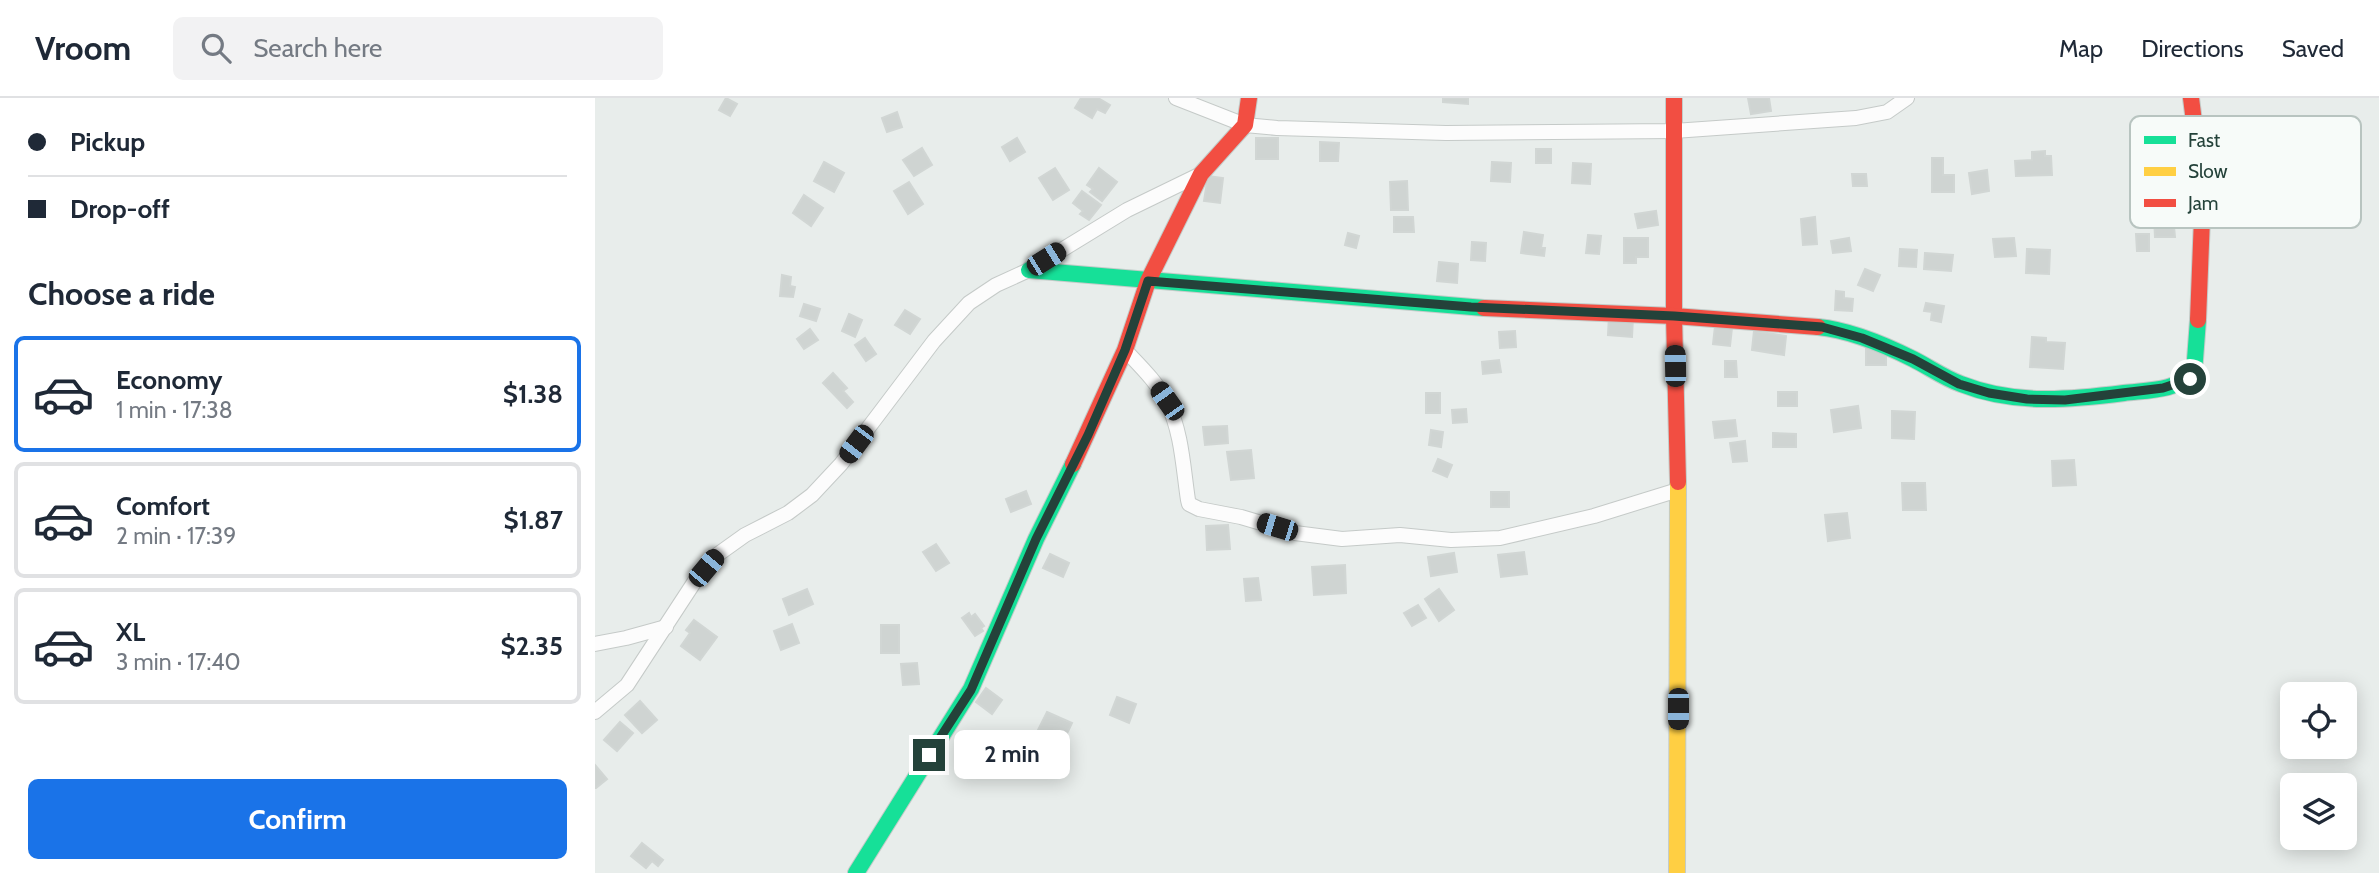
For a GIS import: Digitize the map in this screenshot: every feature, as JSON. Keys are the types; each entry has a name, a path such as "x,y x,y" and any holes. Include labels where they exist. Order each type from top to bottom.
{"street":[{"path":"1176,98 1245,125 1446,133 1674,131 1856,118 1887,112 1907,98"},
{"path":"856,873 971,690 1036,539 1088,435 1125,350 1148,281 1201,174 1245,125 1249,98"},
{"path":"1674,98 1674,316 1678,490 1677,873"},
{"path":"2191,98 2193,116"},
{"path":"595,712 627,685 695,581 717,555 745,535 788,513 841,464 934,341 969,303 1127,210 1201,174"},
{"path":"1029,270 1471,307 1674,316 1822,327 1862,338 1913,359 1959,384 1989,393 2027,399 2065,400 2163,388 2183,383 2194,373 2202,228"},
{"path":"1125,350 1167,401 1180,438 1189,505 1199,509 1241,517 1295,533 1342,539 1401,535 1451,540 1500,538 1594,516 1678,490"},
{"path":"595,644 666,627"}],"building":[{"path":"726,98 737,104 730,116 719,110"},
{"path":"1081,98 1098,98 1110,105 1105,113 1097,109 1092,118 1075,108"},
{"path":"1443,98 1468,98 1468,104 1443,102"},
{"path":"1748,98 1769,98 1771,111 1751,114"},
{"path":"897,112 902,127 887,132 882,118"},
{"path":"1017,138 1025,152 1010,161 1002,147"},
{"path":"1256,138 1278,138 1278,159 1256,159"},
{"path":"1320,142 1339,143 1338,161 1320,161"},
{"path":"922,148 932,165 914,176 903,160"},
{"path":"1536,149 1551,149 1551,163 1536,163"},
{"path":"2045,151 2045,156 2051,156 2052,175 2016,176 2015,161 2032,160 2032,152"},
{"path":"1932,158 1943,158 1943,175 1954,175 1954,192 1932,192"},
{"path":"824,162 844,173 834,192 814,181"},
{"path":"1492,162 1511,163 1510,182 1491,181"},
{"path":"1573,163 1591,164 1590,184 1572,183"},
{"path":"1055,168 1069,190 1053,200 1039,178"},
{"path":"1099,168 1117,182 1102,201 1090,192 1093,189 1087,185"},
{"path":"1987,170 1989,191 1972,194 1969,173"},
{"path":"1852,174 1866,174 1867,186 1853,186"},
{"path":"1208,176 1223,178 1220,203 1204,201"},
{"path":"1407,181 1408,210 1391,210 1390,182"},
{"path":"909,182 923,204 908,214 894,191"},
{"path":"1082,191 1101,205 1089,220 1080,214 1083,211 1073,203"},
{"path":"804,195 823,208 811,226 793,213"},
{"path":"1656,211 1658,225 1638,228 1635,214"},
{"path":"1394,217 1413,217 1414,232 1394,232"},
{"path":"1815,217 1817,244 1803,245 1801,219"},
{"path":"2155,228 2174,228 2175,237 2155,237"},
{"path":"1524,232 1543,235 1541,248 1545,248 1544,256 1521,253"},
{"path":"1348,233 1359,236 1356,248 1345,245"},
{"path":"2136,234 2149,234 2149,251 2137,251"},
{"path":"1588,235 1601,236 1599,254 1586,253"},
{"path":"1624,238 1648,238 1648,257 1636,257 1636,263 1624,263"},
{"path":"1849,238 1851,251 1833,253 1831,241"},
{"path":"2014,238 2016,256 1995,257 1993,239"},
{"path":"1472,242 1486,243 1485,261 1471,260"},
{"path":"1900,249 1917,250 1916,267 1899,266"},
{"path":"2027,249 2050,250 2049,274 2026,273"},
{"path":"1925,253 1953,255 1951,271 1924,269"},
{"path":"1439,262 1458,264 1457,283 1437,281"},
{"path":"1865,269 1880,275 1873,291 1858,285"},
{"path":"782,275 791,277 790,286 795,287 793,297 780,296"},
{"path":"1836,291 1844,292 1844,298 1853,299 1852,311 1835,310"},
{"path":"1926,303 1944,306 1941,322 1931,320 1932,312 1924,311"},
{"path":"804,304 820,309 816,321 800,316"},
{"path":"905,310 920,319 910,334 895,325"},
{"path":"849,314 862,320 855,337 842,331"},
{"path":"1609,315 1633,317 1632,337 1608,335"},
{"path":"1715,326 1732,328 1730,346 1713,344"},
{"path":"810,329 818,340 804,349 797,339"},
{"path":"1515,331 1516,347 1500,348 1499,332"},
{"path":"1754,331 1786,336 1784,355 1752,350"},
{"path":"2032,337 2046,338 2046,342 2065,343 2063,369 2030,367"},
{"path":"865,338 876,354 866,361 855,345"},
{"path":"1866,345 1886,353 1886,365 1866,365"},
{"path":"1499,360 1501,372 1483,374 1482,362"},
{"path":"1725,361 1736,361 1737,377 1725,377"},
{"path":"833,373 847,388 843,391 853,402 847,408 823,383"},
{"path":"1778,392 1797,392 1797,406 1778,406"},
{"path":"1426,393 1440,393 1440,413 1426,413"},
{"path":"1858,406 1861,428 1834,432 1831,410"},
{"path":"1466,409 1467,422 1453,423 1452,410"},
{"path":"1892,411 1915,412 1914,439 1892,438"},
{"path":"1735,420 1737,436 1715,438 1713,422"},
{"path":"1227,426 1228,443 1205,445 1203,427"},
{"path":"1431,430 1443,432 1441,447 1429,445"},
{"path":"1773,433 1796,434 1796,447 1773,447"},
{"path":"1745,441 1747,461 1733,462 1730,443"},
{"path":"1251,450 1254,478 1231,480 1227,452"},
{"path":"1438,459 1452,465 1447,477 1433,471"},
{"path":"2074,460 2076,485 2053,486 2052,461"},
{"path":"1902,483 1925,483 1926,510 1903,510"},
{"path":"1026,491 1031,504 1011,512 1006,499"},
{"path":"1491,492 1509,492 1509,507 1491,507"},
{"path":"1847,513 1850,538 1828,541 1825,515"},
{"path":"1228,525 1230,549 1207,550 1206,526"},
{"path":"936,544 949,563 936,571 923,552"},
{"path":"1524,552 1527,574 1501,577 1498,555"},
{"path":"1454,553 1457,572 1431,576 1428,557"},
{"path":"1050,554 1069,563 1063,577 1043,568"},
{"path":"1345,565 1346,593 1314,595 1312,567"},
{"path":"1258,578 1261,600 1246,601 1244,579"},
{"path":"807,589 813,604 789,615 783,599"},
{"path":"1439,589 1454,610 1439,621 1425,599"},
{"path":"1418,605 1426,618 1412,626 1404,613"},
{"path":"969,613 971,617 975,614 984,626 981,628 983,631 975,636 962,618"},
{"path":"694,620 717,637 700,660 681,646 690,633 686,630"},
{"path":"792,624 799,643 781,650 774,631"},
{"path":"881,625 899,625 899,653 881,653"},
{"path":"917,663 919,684 903,685 901,664"},
{"path":"986,688 1002,700 992,714 976,702"},
{"path":"1117,697 1136,704 1129,723 1110,715"},
{"path":"640,701 657,720 642,733 625,715"},
{"path":"1047,712 1072,723 1063,742 1038,730"},
{"path":"620,722 633,733 617,751 604,740"},
{"path":"595,765 607,779 596,788 595,788"},
{"path":"642,843 663,860 658,866 652,861 646,868 631,856"}],"traffic: fast":[{"path":"1029,270 1484,308"},
{"path":"1818,327 1842,331 1879,344 1955,382 1981,391 2021,398 2062,399 2161,389 2187,379 2194,373 2198,320"},
{"path":"856,873 971,689 1036,539 1073,464"}],"traffic: slow":[{"path":"1677,873 1678,482"}],"traffic: jam":[{"path":"1073,464 1125,350 1148,281 1201,174 1245,125 1249,98"},
{"path":"1674,98 1674,316 1678,482"},
{"path":"2191,98 2193,116"},
{"path":"2198,320 2202,228"},
{"path":"1484,308 1674,316 1818,327"}],"route":[{"path":"929,755 971,690 1036,539 1088,435 1125,350 1148,281 1471,307 1674,316 1822,327 1862,338 1913,359 1959,384 1989,393 2027,399 2065,400 2163,388 2190,379"}]}
